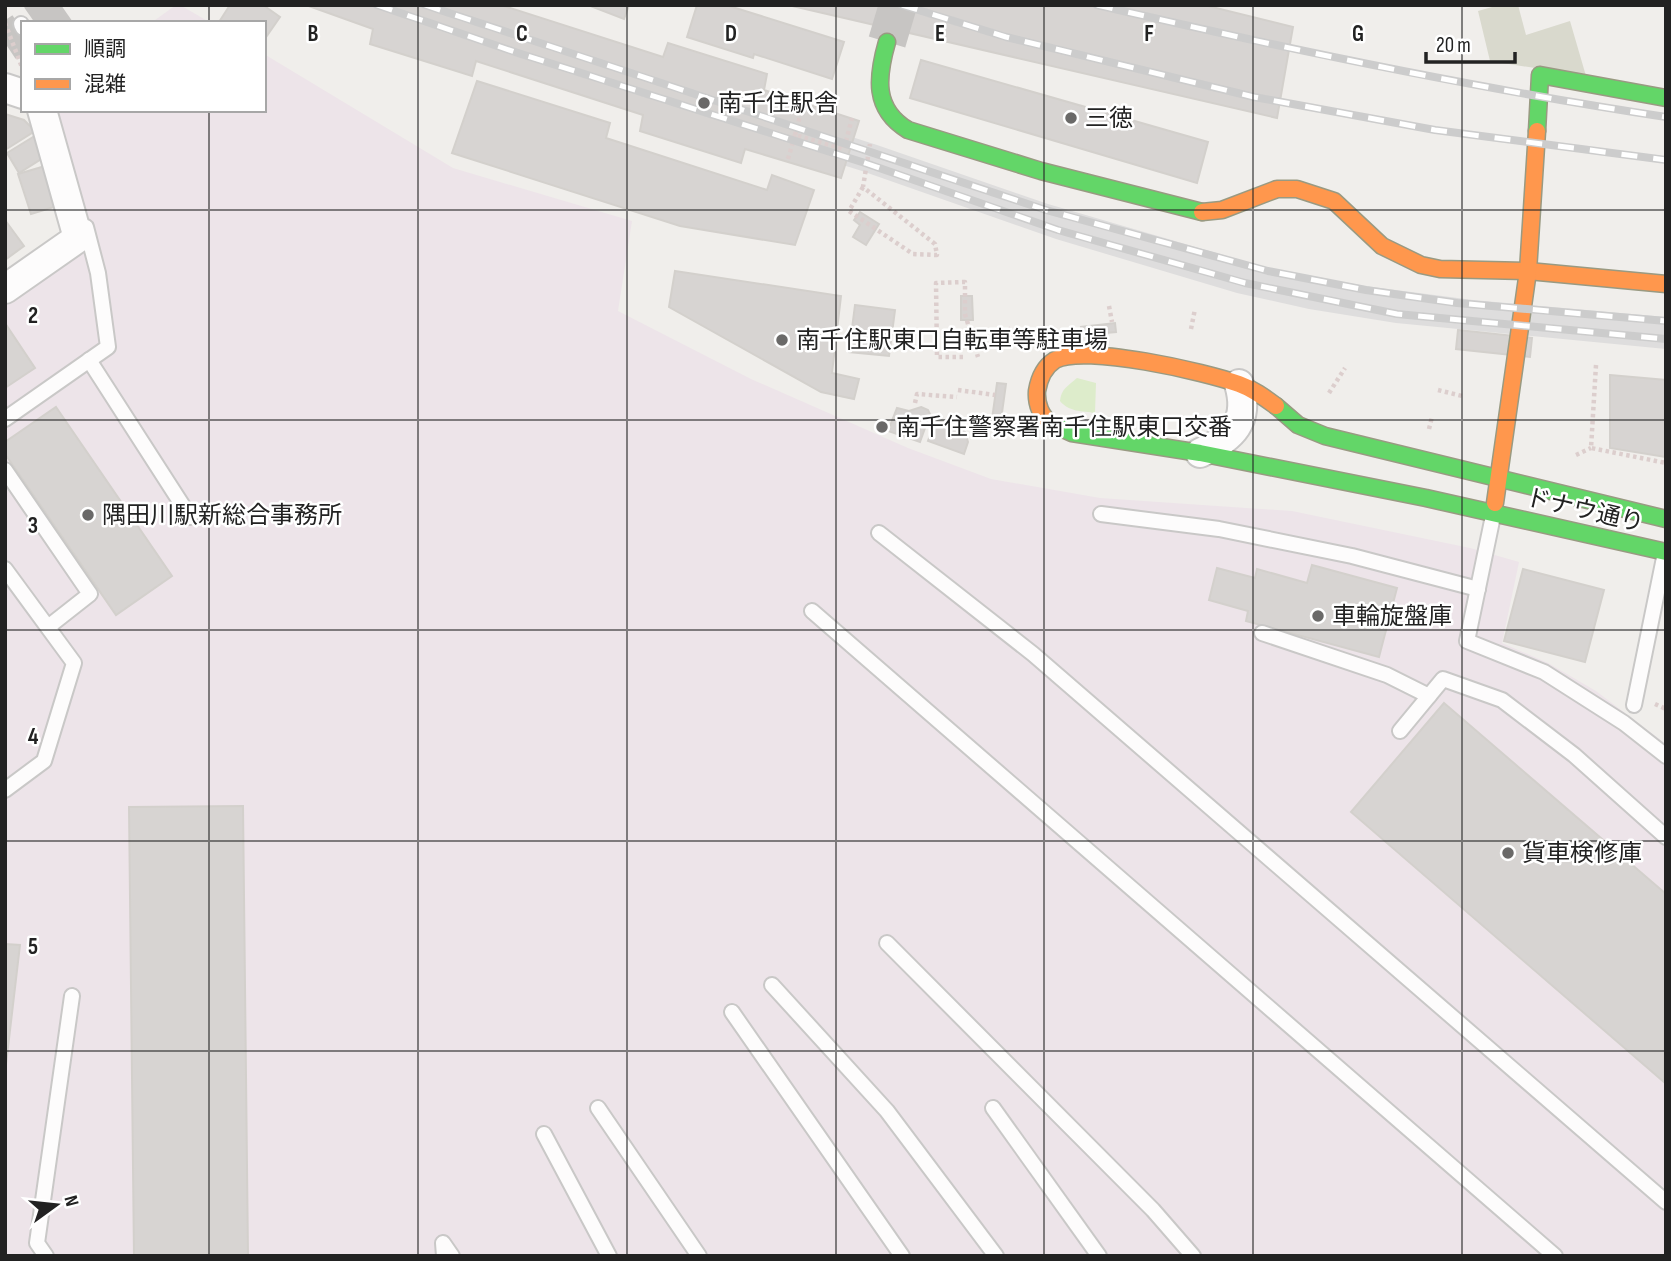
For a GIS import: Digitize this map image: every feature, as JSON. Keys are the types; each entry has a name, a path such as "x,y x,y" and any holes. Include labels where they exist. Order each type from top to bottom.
{"street":[{"path":"887,42 881,75 883,108 897,125 908,130 1041,171 1198,212 1222,209 1277,189 1297,189 1334,201 1382,246 1421,265 1440,270 1528,271 1666,284"},
{"path":"1494,513 1528,271 1540,75 1666,98"},
{"path":"5,289 78,238 43,112"},
{"name":"ドナウ通り","path":"1666,519 1325,436 1298,425 1261,394 1239,384 1180,368 1085,354 1069,355 1052,361 1040,376 1037,394 1039,410 1048,422 1072,433 1200,453 1494,513 1666,552"},
{"path":"1200,453 1228,439 1234,431 1242,410 1243,400 1239,384"}],"lane":[{"path":"5,419 107,347 98,273 55,112"},
{"path":"89,360 190,517"},
{"path":"5,470 90,594 48,627"},
{"path":"1494,513 1467,641 1544,672 1624,723 1666,756"},
{"path":"1101,514 1219,529 1352,556 1478,589"},
{"path":"879,533 1033,654 1666,1202"},
{"path":"1633,705 1666,552"},
{"path":"5,569 74,663 44,761 5,790"},
{"path":"812,611 1555,1256"},
{"path":"1262,632 1387,675 1429,696"},
{"path":"1401,730 1443,678 1502,700 1574,755 1666,837"},
{"path":"887,943 1153,1210 1193,1256"},
{"path":"772,985 887,1111 996,1256"},
{"path":"46,1256 37,1243 72,996"},
{"path":"732,1012 902,1256"},
{"path":"598,1108 699,1256"},
{"path":"993,1108 1099,1256"},
{"path":"544,1134 609,1256"},
{"path":"444,1256 443,1242 452,1256"}],"path":[{"path":"5,23 21,65"},
{"path":"795,135 844,149 854,108"},
{"path":"789,159 801,113"},
{"path":"863,187 935,244 937,255 912,254 849,211 863,187 871,135"},
{"path":"963,357 937,357 936,283 965,282 965,314 978,357"},
{"path":"1109,306 1112,322"},
{"path":"1191,328 1195,309"},
{"path":"1008,328 1019,341"},
{"path":"1591,448 1596,365"},
{"path":"1329,393 1345,368"},
{"path":"958,390 995,395"},
{"path":"1438,390 1462,396"},
{"path":"915,403 917,394 957,397"},
{"path":"1576,455 1591,448 1666,463"}],"shaded area":[{"path":"180,5 208,21 154,21"},
{"path":"1499,5 1518,5 1526,35 1570,21 1586,76 1490,61 1478,11"},
{"path":"266,55 453,168 632,221 618,311 751,379 908,448 991,479 1100,498 1292,511 1470,548 1519,562 1502,643 1548,663 1596,691 1666,744 1666,1256 5,1256 5,302 87,245 51,112 266,112"}],"green space":[{"path":"1077,378 1096,383 1095,413 1072,409 1060,401 1063,391"}],"pier":[{"path":"524,32 877,145 1048,204 1271,269 1365,286 1473,300 1666,317 1666,349 1396,323 1309,309 1237,293 1056,239 862,171 515,62"}],"building":[{"path":"230,5 263,5 280,17 266,37 266,21 220,21"},
{"name":"南千住駅舎","path":"306,5 501,5 663,57 668,43 767,74 764,90 859,121 841,178 745,149 741,163 640,131 643,115 476,61 472,76 370,44 373,29"},
{"path":"588,5 629,5 624,19"},
{"path":"697,5 726,5 844,42 832,79 754,54 753,58 687,37"},
{"path":"788,5 1204,5 1293,27 1277,118"},
{"path":"921,60 1208,142 1197,183 910,98"},
{"path":"477,81 610,123 606,138 767,190 772,175 814,190 795,245 680,226 452,153"},
{"path":"5,114 24,120 35,131 5,150"},
{"path":"38,134 46,156 19,173 7,153"},
{"path":"45,166 57,206 31,214 18,174"},
{"path":"860,212 879,224 866,245 853,237 860,225 854,220"},
{"path":"5,220 24,246 5,260"},
{"name":"南千住駅東口自転車等駐車場","path":"675,271 841,296 832,373 859,379 854,399 821,392 669,307"},
{"path":"961,296 972,296 973,320 961,320"},
{"path":"855,305 895,310 889,356 849,352"},
{"path":"5,323 35,368 5,388"},
{"path":"1115,323 1116,332 1082,335 1081,327"},
{"path":"1458,330 1532,338 1530,357 1456,349"},
{"path":"1610,375 1666,380 1666,457 1610,448"},
{"path":"997,383 1006,384 1001,420 992,419"},
{"name":"隅田川駅新総合事務所","path":"56,407 172,576 116,615 5,454 5,442"},
{"path":"921,407 930,414 920,442 888,431 897,408 909,411"},
{"name":"南千住警察署南千住駅東口交番","path":"936,419 959,427 965,432 968,442 964,454 928,441"},
{"name":"車輪旋盤庫","path":"1312,565 1397,588 1379,657 1246,621 1248,611 1209,600 1217,568 1255,578 1257,569 1307,583"},
{"path":"1523,569 1604,590 1585,662 1504,641"},
{"name":"貨車検修庫","path":"1444,703 1666,894 1664,1082 1351,812"},
{"path":"243,806 248,1256 134,1256 129,807"},
{"path":"5,944 20,945 5,1073"}],"tunnel":[{"path":"38,21 61,5"},
{"path":"887,42 898,5"},
{"path":"5,43 21,32"}],"railway":[{"path":"377,5 518,53 865,163 1058,230 1245,283 1397,314 1666,339"},
{"path":"425,5 1046,210 1268,271 1366,290 1457,303 1666,321"},
{"path":"902,5 1006,37 1254,97 1435,130 1666,160"},
{"path":"1097,5 1380,67 1666,117"}],"traffic: fast":[{"path":"887,42 880,80 883,102 897,122 908,130 1041,171 1202,212"},
{"path":"1537,131 1540,75 1666,98"},
{"path":"1276,406 1298,425 1325,436 1666,519"},
{"path":"1052,424 1072,433 1200,453 1426,498 1666,552"}],"traffic: slow":[{"path":"1495,503 1528,271 1537,131"},
{"path":"1202,212 1222,210 1277,189 1297,189 1334,201 1382,246 1421,265 1440,269 1528,271 1666,284"},
{"path":"1052,424 1038,405 1038,387 1051,363 1070,356 1117,357 1200,373 1244,386 1276,406"}],"place":[{"name":"南千住駅舎","path":"704,103"},
{"name":"三徳","path":"1071,118"},
{"name":"南千住駅東口自転車等駐車場","path":"782,340"},
{"name":"南千住警察署南千住駅東口交番","path":"882,427"},
{"name":"隅田川駅新総合事務所","path":"88,515"},
{"name":"車輪旋盤庫","path":"1318,616"},
{"name":"貨車検修庫","path":"1508,853"}]}
